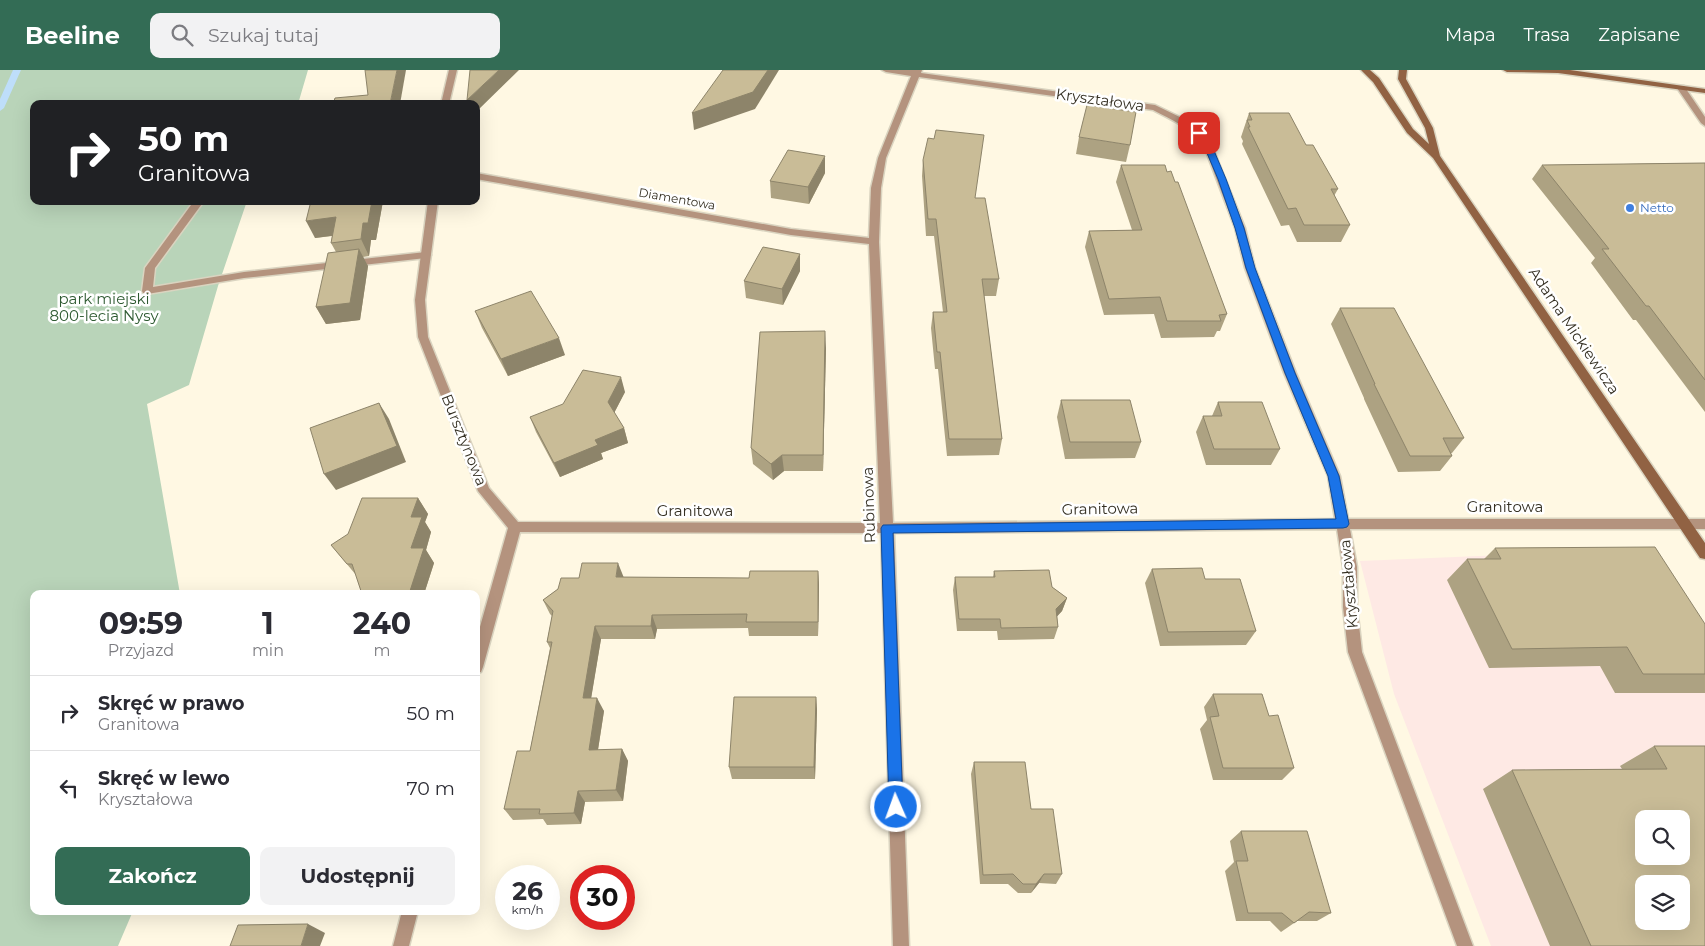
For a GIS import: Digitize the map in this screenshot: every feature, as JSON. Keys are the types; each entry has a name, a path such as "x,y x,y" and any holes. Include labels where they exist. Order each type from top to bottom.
{"street":[{"path":"446,100 452,70"},
{"name":"Kryształowa","path":"886,70 917,72 1139,104 1172,115 1199,133 1208,146 1240,228 1250,268 1290,373 1334,476 1350,568 1350,607 1355,652 1465,946"},
{"name":"Adama Mickiewicza","path":"1365,70 1376,80 1410,131 1436,156 1705,554"},
{"name":"Adama Mickiewicza","path":"1403,70 1402,79 1429,128 1436,156"},
{"path":"1508,70 1556,70 1705,91"},
{"name":"Rubinowa","path":"901,946 887,528 874,242 876,188 882,158 917,72"},
{"path":"1681,88 1705,123"},
{"name":"Diamentowa","path":"480,177 791,232 874,242"},
{"path":"197,205 150,268 147,292 244,275 426,255"},
{"name":"Bursztynowa","path":"432,205 420,300 422,337 484,491 514,527"},
{"name":"Granitowa","path":"514,527 887,528 1343,524 1685,524"},
{"path":"1685,524 1705,524"},
{"path":"480,652 514,527"},
{"path":"401,946 409,915"}],"shaded area":[{"path":"1622,550 1705,684 1705,946 1491,946 1394,694 1360,561"}],"green space":[{"name":"park miejski 800-lecia Nysy","path":"0,70 308,70 299,100 30,100 30,205 246,205 218,286 189,385 147,404 179,590 30,590 30,915 131,915 118,946 0,946"}],"building":[{"path":"365,70 397,70 391,100 334,100 335,98 368,95"},
{"path":"470,70 499,70 467,100"},
{"path":"723,70 768,70 753,92 692,113"},
{"path":"1087,105 1136,112 1130,145 1079,137"},
{"path":"1249,113 1289,113 1306,145 1313,145 1338,189 1331,189 1350,225 1304,225 1296,208 1288,209 1248,127 1250,127 1247,120 1252,120"},
{"path":"936,130 984,135 975,198 985,198 999,279 982,279 1002,439 949,439 940,352 937,352 933,312 947,312 936,219 928,219 923,160 928,138 934,139"},
{"path":"788,150 825,156 808,187 770,181"},
{"path":"1705,163 1705,380 1649,306 1646,306 1602,249 1609,249 1542,165"},
{"path":"1121,165 1165,165 1167,172 1171,171 1175,182 1178,182 1227,314 1219,315 1221,321 1167,321 1160,297 1109,299 1089,231 1142,230"},
{"path":"310,205 371,205 368,223 363,223 361,239 331,243 336,217 306,221"},
{"path":"763,247 800,254 782,289 744,281"},
{"path":"359,249 350,303 316,307 328,253"},
{"path":"531,291 559,338 501,359 475,311"},
{"path":"1340,308 1394,308 1464,438 1443,438 1452,456 1410,456 1374,384"},
{"path":"825,331 823,455 782,455 771,464 751,448 760,332"},
{"path":"583,370 621,377 608,402 624,428 595,440 598,445 554,463 530,417 563,404"},
{"path":"1061,400 1130,400 1141,442 1070,442"},
{"path":"1218,402 1262,402 1280,449 1214,449 1203,416 1222,416"},
{"path":"379,403 397,446 324,474 310,428"},
{"path":"362,498 418,498 411,517 422,517 411,548 424,548 410,590 361,590 352,564 347,564 331,545 348,534"},
{"path":"1655,547 1705,624 1705,674 1643,674 1627,647 1512,649 1467,559 1501,559 1495,548"},
{"path":"582,563 618,563 616,577 749,578 750,571 818,571 818,622 746,622 747,614 652,615 651,626 595,626 583,698 597,698 589,750 622,749 616,790 578,791 574,813 539,814 540,809 504,809 517,751 530,751 552,642 547,642 553,611 543,600 558,589 561,578 579,578"},
{"path":"1202,568 1205,579 1240,579 1256,631 1168,632 1152,569"},
{"path":"1049,570 1052,587 1067,598 1056,609 1058,627 1001,628 1000,619 959,619 955,577 995,577 994,571"},
{"path":"1213,694 1262,694 1269,716 1278,715 1294,768 1223,768 1210,717 1219,716"},
{"path":"734,697 816,697 814,767 729,767"},
{"path":"1654,746 1705,746 1705,946 1591,946 1512,770 1667,769"},
{"path":"974,762 1025,762 1031,809 1053,809 1062,874 1044,874 1036,884 1023,884 1013,874 983,875"},
{"path":"1241,831 1307,831 1331,913 1309,912 1294,923 1282,913 1248,913 1236,861 1248,861"},
{"path":"308,924 301,946 230,946 238,925"}],"waterway":[{"path":"0,108 17,70"}],"place":[{"name":"Netto","path":"1630,208"}],"route":[{"path":"896,807 887,528 1343,524 1334,476 1290,373 1250,268 1240,228 1222,179 1208,146 1199,133"}]}
